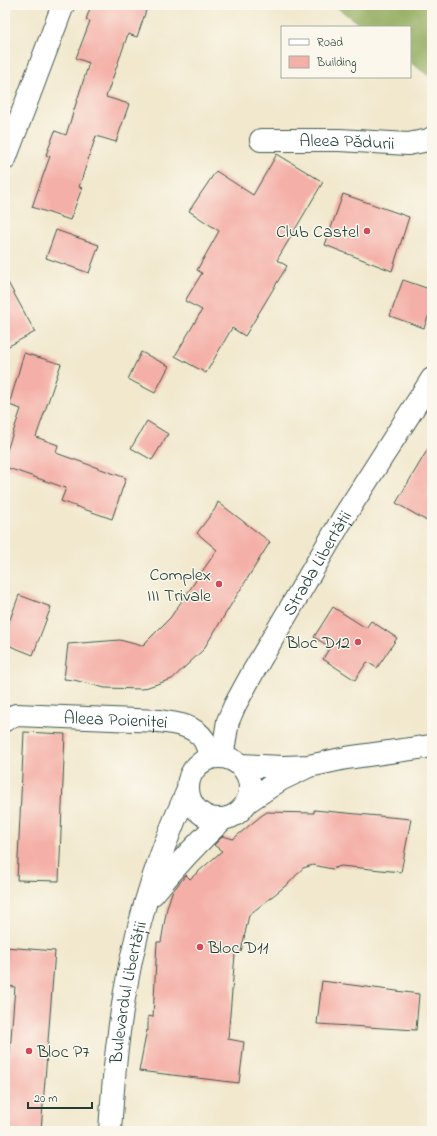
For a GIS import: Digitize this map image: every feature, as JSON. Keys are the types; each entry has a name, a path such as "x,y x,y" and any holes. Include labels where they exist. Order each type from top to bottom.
{"street":[{"path":"5,159 61,5"},
{"name":"Aleea Pădurii","path":"261,140 339,140 408,144 429,140 432,138"},
{"name":"Strada Libertății","path":"224,760 228,721 253,672 343,518 432,379"},
{"name":"Aleea Poieniței","path":"5,720 16,715 159,721 176,724 190,728 198,733 203,740 224,760"},
{"path":"309,766 280,780 247,802 241,810 232,817 222,820 211,819 203,816 195,809 187,792 188,780 193,770 201,762 224,760 284,767 309,766 346,758 432,746"},
{"path":"224,760 246,772 250,781 250,792 247,802"},
{"name":"Bulevardul Libertății","path":"110,1131 118,1039 129,970 146,903 163,849 175,817 187,792"},
{"name":"Bulevardul Libertății","path":"146,903 173,869 222,820"}],"green space":[{"path":"334,5 432,5 432,78 411,63 411,26 362,26"}],"building":[{"path":"91,5 148,5 137,37 128,34 106,97 129,104 116,142 96,136 79,187 82,188 70,220 32,207 50,156 46,155 55,131 66,135 89,63 76,58 90,21 86,20"},
{"path":"277,154 323,182 277,260 287,266 245,336 232,328 206,373 175,356 202,310 185,301 202,273 197,270 219,231 189,211 216,171 253,195"},
{"name":"Club Castel","path":"343,194 409,217 392,271 325,245"},
{"path":"56,230 99,245 89,273 46,258"},
{"path":"5,277 35,332 5,348"},
{"path":"403,280 432,290 432,307 424,328 390,316"},
{"path":"141,352 169,366 155,393 128,379"},
{"path":"24,353 61,364 36,437 58,445 56,453 126,478 112,519 61,501 66,488 5,467 5,456 21,409 9,405"},
{"path":"147,421 168,434 152,460 131,448"},
{"path":"432,442 432,524 396,503"},
{"name":"Complex III Trivale","path":"218,502 270,542 203,650 172,679 142,689 105,688 64,679 68,644 120,640 142,646 170,618 217,550 197,533 215,509"},
{"path":"19,595 51,607 33,655 5,644 5,633"},
{"name":"Bloc D12","path":"333,607 366,628 371,621 397,638 377,668 367,662 355,680 323,659 330,647 314,637"},
{"path":"24,732 65,734 59,881 17,880"},
{"name":"Bloc D11","path":"314,810 411,819 401,872 341,866 332,869 313,865 303,868 289,883 249,915 241,952 235,954 228,1039 244,1042 239,1083 139,1071 147,1030 148,1031 148,1016 153,1017 157,942 161,942 167,908 172,892 186,875 190,879 222,851 214,845 223,836 233,839 267,812 314,813"},
{"name":"Bloc P7","path":"5,947 55,951 41,1131 5,1131 15,987 5,986"},
{"path":"322,981 419,994 416,1030 317,1024"}],"place":[{"name":"Club Castel","path":"367,231"},
{"name":"Complex III Trivale","path":"219,584"},
{"name":"Bloc D12","path":"358,642"},
{"name":"Bloc D11","path":"200,947"},
{"name":"Bloc P7","path":"29,1051"}]}
